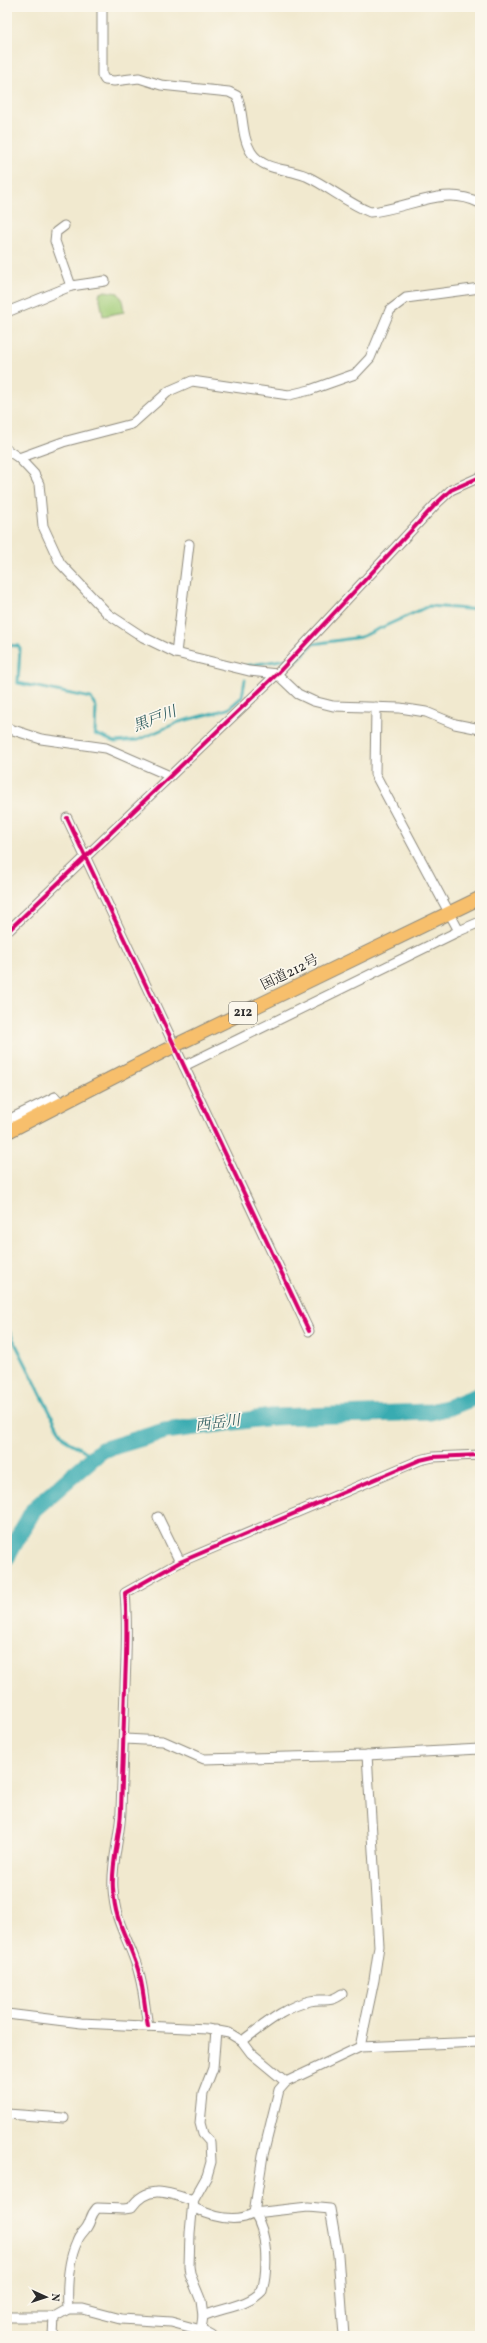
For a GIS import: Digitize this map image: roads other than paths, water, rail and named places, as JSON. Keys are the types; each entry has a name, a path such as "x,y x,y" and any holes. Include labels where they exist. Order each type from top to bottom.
{"highway":[{"name":"国道212号","path":"7,1132 174,1046 480,898"}],"street":[{"path":"102,7 102,75 105,80 114,81 140,78 161,84 229,92 237,96 242,107 247,144 259,162 305,176 370,212 441,196 458,194 480,203"},
{"path":"64,226 56,232 55,241 71,286"},
{"path":"7,312 71,286 105,281"},
{"path":"19,458 64,442 132,424 169,391 192,381 289,396 340,380 355,374 370,358 390,310 406,298 480,288"},
{"path":"7,450 19,458 34,474 39,484 43,526 60,563 108,614 143,637 176,653 249,671 277,674 298,694 312,701 333,706 400,708 426,712 455,724 480,729"},
{"path":"7,932 277,674 437,503 451,490 480,476"},
{"path":"176,653 189,544"},
{"path":"376,707 375,774 459,931"},
{"path":"7,728 47,740 106,748 170,776"},
{"path":"67,818 309,1331"},
{"path":"184,1066 480,922"},
{"path":"7,1118 12,1118 55,1097 60,1104"},
{"path":"148,2026 142,1986 134,1958 123,1934 115,1911 113,1887 121,1811 120,1788 125,1739 128,1631 125,1593 180,1562 420,1460 433,1457 480,1455"},
{"path":"158,1517 180,1562"},
{"path":"125,1739 163,1741 204,1759 367,1755 480,1749"},
{"path":"360,2047 374,1980 379,1946 367,1755"},
{"path":"242,2041 284,2011 311,2001 333,2001 342,1994"},
{"path":"7,2014 81,2023 216,2030 228,2033 242,2041 251,2052 286,2082"},
{"path":"201,2330 204,2316 201,2301 190,2274 189,2266 193,2201 207,2176 211,2162 210,2142 203,2134 200,2123 203,2094 213,2068 216,2030"},
{"path":"204,2316 216,2310 246,2302 262,2291 265,2253 260,2221 254,2213 257,2184 279,2090 286,2082 360,2047 480,2042"},
{"path":"7,2114 64,2118"},
{"path":"68,2309 68,2295 76,2244 80,2234 88,2226 89,2216 97,2208 131,2208 138,2198 155,2192 193,2201"},
{"path":"193,2201 194,2208 216,2217 246,2218 254,2213 308,2207 330,2209 338,2255 344,2336"},
{"path":"7,2317 54,2317 68,2309 83,2309 121,2319 171,2322 201,2330 212,2336"},
{"path":"53,2336 54,2317"}],"waterway":[{"name":"黒戸川","path":"296,662 313,644 361,637 429,606 480,610"},
{"name":"黒戸川","path":"7,645 19,646 20,648 18,683 91,698 96,707 95,734 115,742 138,740 179,722 228,709 242,697 245,680"},
{"name":"黒戸川","path":"245,666 287,659"},
{"path":"7,1327 61,1434 67,1441 94,1456"},
{"name":"西岳川","path":"7,1557 34,1509 102,1450 165,1431 272,1417 430,1412 450,1407 480,1395"}]}
